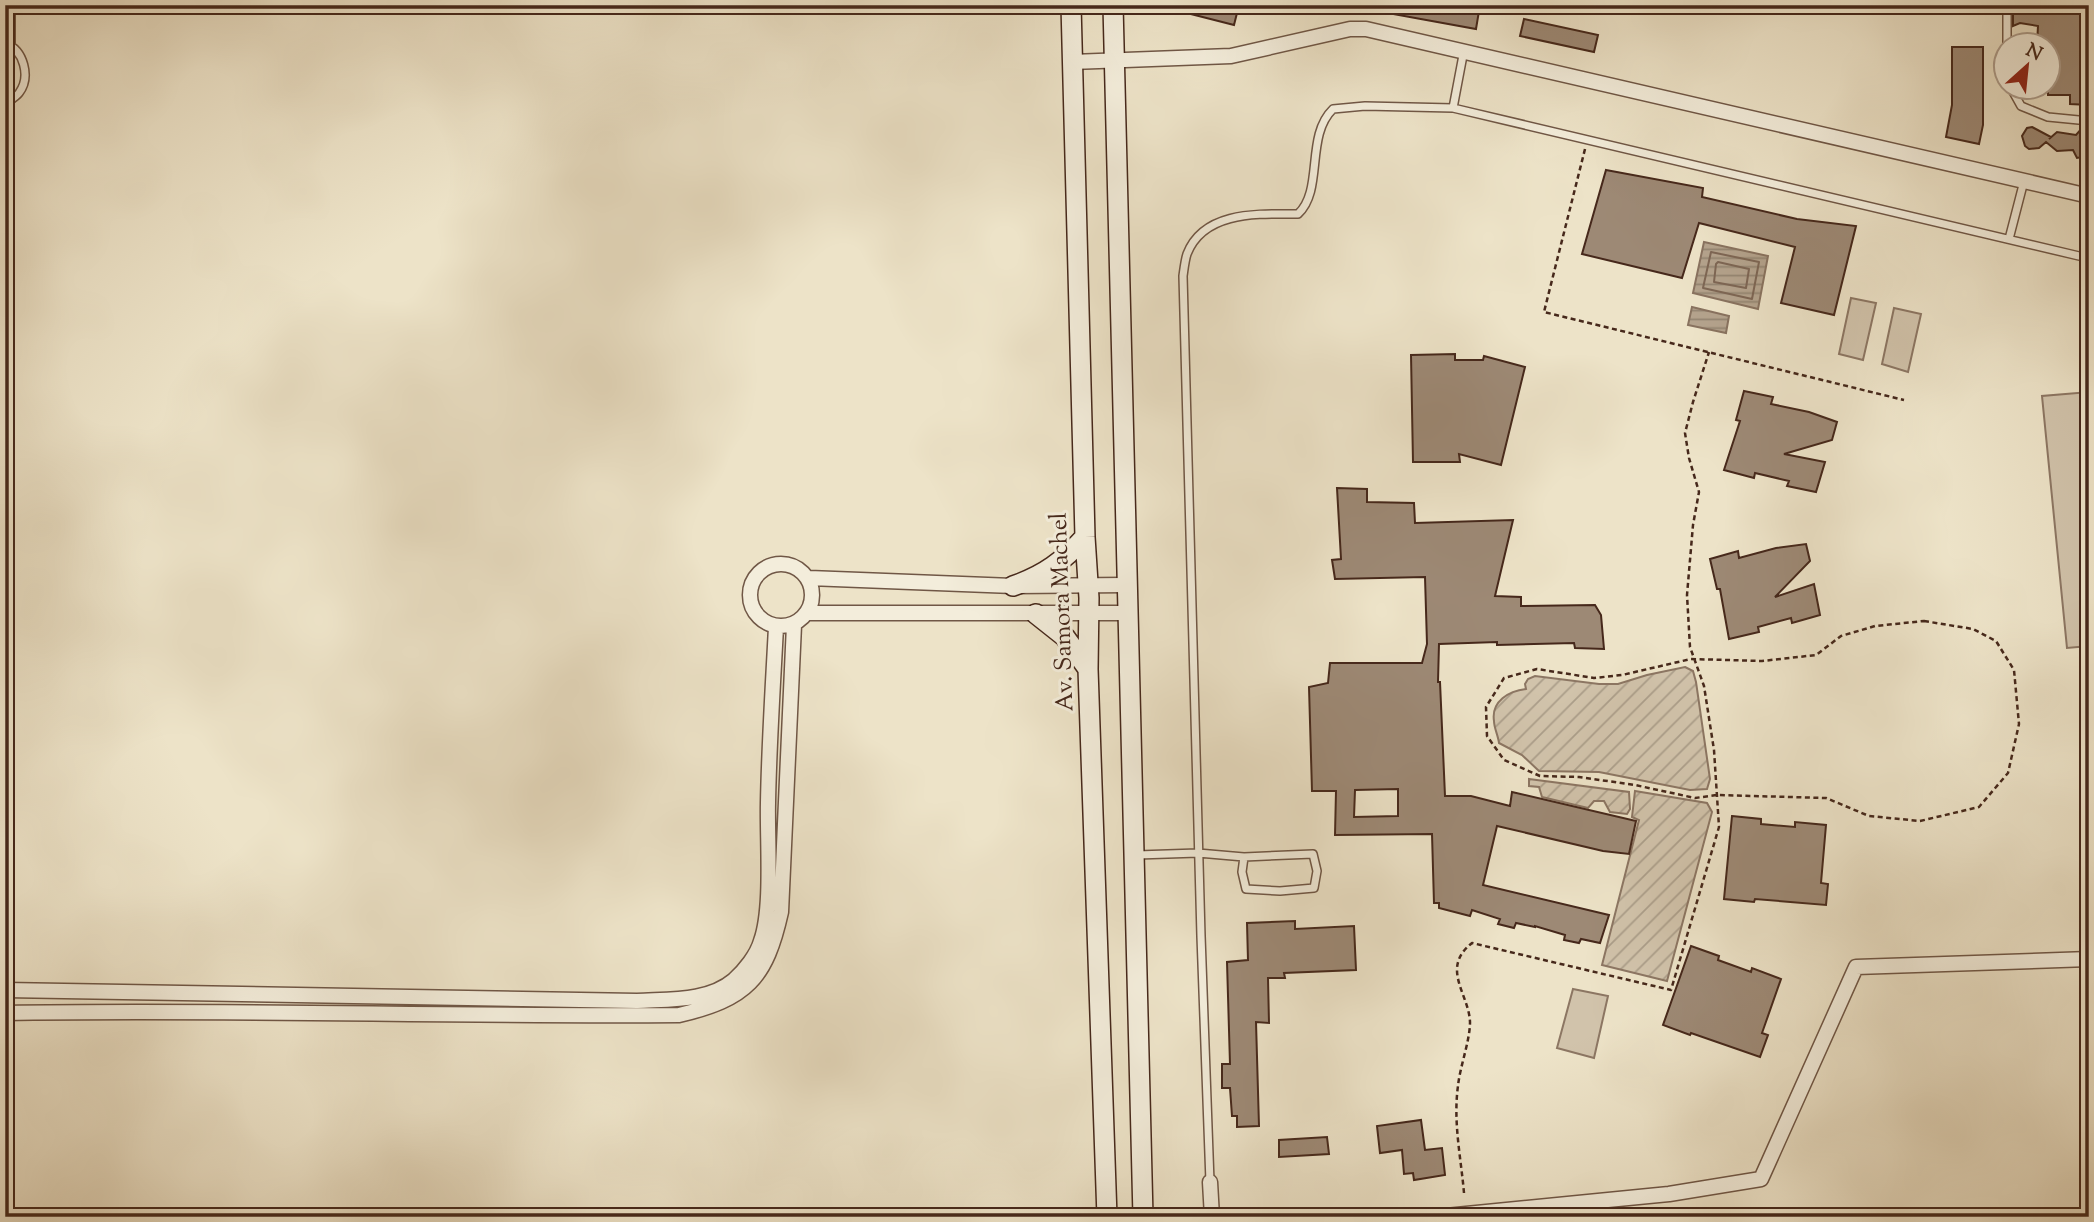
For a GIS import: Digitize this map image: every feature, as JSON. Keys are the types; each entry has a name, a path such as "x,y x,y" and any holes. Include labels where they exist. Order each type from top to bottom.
{"main road":[{"name":"Av. Samora Machel","path":"1071,5 1089,612 1088,669 1107,1217"},
{"path":"1113,5 1125,585 1143,1217"},
{"path":"1013,586 1051,569 1069,555 1085,537"},
{"path":"1036,614 1065,637 1088,669"}],"street":[{"path":"1072,62 1231,56 1350,29 1366,29 2089,196"},
{"path":"777,563 795,566 809,578 813,596 808,613 794,625 776,627 760,619 750,604 750,585 760,570 777,563"},
{"path":"809,578 1013,586 1125,585"},
{"path":"808,613 1127,613"},
{"path":"5,1013 145,1011 382,1016 679,1015 709,1008 738,995 757,975 773,947 781,912 794,625"},
{"path":"5,990 637,1001 696,997 717,990 733,980 749,964 761,941 767,908 768,795 776,627"},
{"path":"1436,1217 1670,1194 1761,1179 1856,967 2089,959"},
{"path":"1210,1182 1213,1217"}],"lane":[{"path":"5,104 19,93 25,76 22,59 8,44 11,5"},
{"path":"2007,5 2007,32"},
{"path":"1453,108 1464,50"},
{"path":"2019,102 2021,106 2048,117 2089,121"},
{"path":"1210,1182 1198,853 1183,276 1187,254 1202,232 1221,221 1258,214 1298,214 1310,188 1320,125 1333,109 1365,106 1453,108 2079,256"},
{"path":"2009,239 2024,181"},
{"path":"1133,855 1198,853 1244,857 1313,854 1317,871 1314,888 1280,891 1246,889 1242,872 1244,857"}],"path":[{"path":"1587,139 1544,312 1903,400"},
{"path":"1464,1193 1457,1132 1457,1087 1470,1021 1458,984 1461,952 1472,943 1671,990 1719,827 1714,751 1704,686 1690,647 1687,595 1693,525 1699,492 1685,433 1709,352"},
{"path":"1924,621 1973,629 1996,640 2014,670 2019,724 2008,773 1979,807 1920,821 1869,816 1826,798 1717,795 1695,797 1579,777 1540,776 1504,760 1487,736 1486,706 1504,678 1536,669 1594,678 1622,675 1694,659 1762,661 1816,655 1841,636 1875,626 1924,621"}],"shaded area":[{"path":"1851,298 1876,303 1863,360 1839,354"},
{"path":"1894,308 1921,314 1908,372 1882,364"},
{"path":"2089,392 2089,646 2067,648 2042,396"},
{"path":"1685,667 1693,671 1696,682 1710,779 1707,789 1690,790 1599,772 1539,771 1522,755 1499,743 1494,724 1495,708 1503,698 1526,689 1528,679 1535,676 1618,684"},
{"path":"1529,779 1629,792 1630,809 1627,814 1610,812 1604,801 1594,801 1588,808 1542,797 1539,787 1529,786"},
{"path":"1635,791 1707,803 1712,812 1667,981 1602,965 1639,820 1632,817"},
{"path":"1573,989 1608,996 1594,1058 1557,1048"}],"water":[{"path":"1704,242 1768,256 1758,309 1693,293"},
{"path":"1692,307 1729,316 1726,333 1688,325"}],"building":[{"path":"1176,5 1239,5 1234,25 1175,10"},
{"path":"1383,5 1449,5 1466,8 1467,5 1480,5 1476,29 1382,12"},
{"path":"2013,5 2089,5 2089,105 2070,104 2070,95 2062,95 2062,32 2038,32 2038,26 2020,23 2013,26"},
{"path":"1524,19 1598,35 1594,52 1520,36"},
{"path":"1952,47 1983,47 1983,125 1979,144 1946,137 1952,105"},
{"path":"2032,127 2051,137 2049,139 2057,132 2076,135 2083,127 2089,127 2089,156 2077,158 2073,150 2057,151 2046,142 2039,148 2029,149 2022,136 2027,128"},
{"path":"1606,170 1703,188 1702,197 1797,219 1856,226 1834,315 1781,303 1795,247 1699,223 1682,278 1582,254"},
{"path":"1455,354 1455,360 1483,360 1484,356 1525,367 1501,465 1459,454 1460,462 1413,462 1411,355"},
{"path":"1744,391 1773,397 1771,404 1809,412 1837,422 1832,440 1784,454 1825,462 1816,492 1787,486 1789,481 1755,473 1754,478 1724,470 1740,421 1736,420"},
{"path":"1337,488 1367,489 1367,502 1414,503 1415,523 1513,520 1495,596 1521,597 1521,606 1595,605 1601,615 1604,649 1575,648 1574,643 1439,644 1438,682 1445,796 1471,796 1510,806 1512,792 1636,821 1629,854 1603,851 1497,826 1483,885 1609,915 1600,943 1581,939 1579,943 1564,940 1565,935 1535,926 1516,923 1514,928 1498,924 1500,919 1472,910 1470,916 1439,908 1439,903 1434,903 1432,834 1335,835 1336,791 1312,791 1309,687 1328,683 1330,663 1422,663 1427,644 1425,577 1335,579 1332,560 1341,559","holes":["1398,789 1398,816 1354,817 1355,790"]},
{"path":"1806,544 1810,561 1775,597 1814,584 1820,615 1792,623 1791,618 1758,627 1759,632 1729,639 1720,589 1717,589 1710,559 1738,551 1739,558 1776,548"},
{"path":"1732,816 1761,819 1761,824 1795,827 1795,822 1826,825 1821,883 1828,884 1826,905 1724,899"},
{"path":"1295,921 1295,929 1354,926 1356,970 1284,973 1285,978 1268,978 1269,1023 1256,1022 1259,1126 1237,1127 1237,1116 1232,1116 1230,1088 1222,1088 1222,1064 1230,1064 1227,962 1248,960 1247,923"},
{"path":"1691,946 1719,956 1718,960 1751,972 1752,968 1781,979 1762,1033 1768,1035 1760,1057 1663,1025"},
{"path":"1421,1120 1425,1150 1442,1148 1445,1175 1414,1180 1413,1173 1404,1174 1402,1150 1380,1153 1377,1126"},
{"path":"1327,1137 1329,1154 1279,1157 1279,1140"}]}
